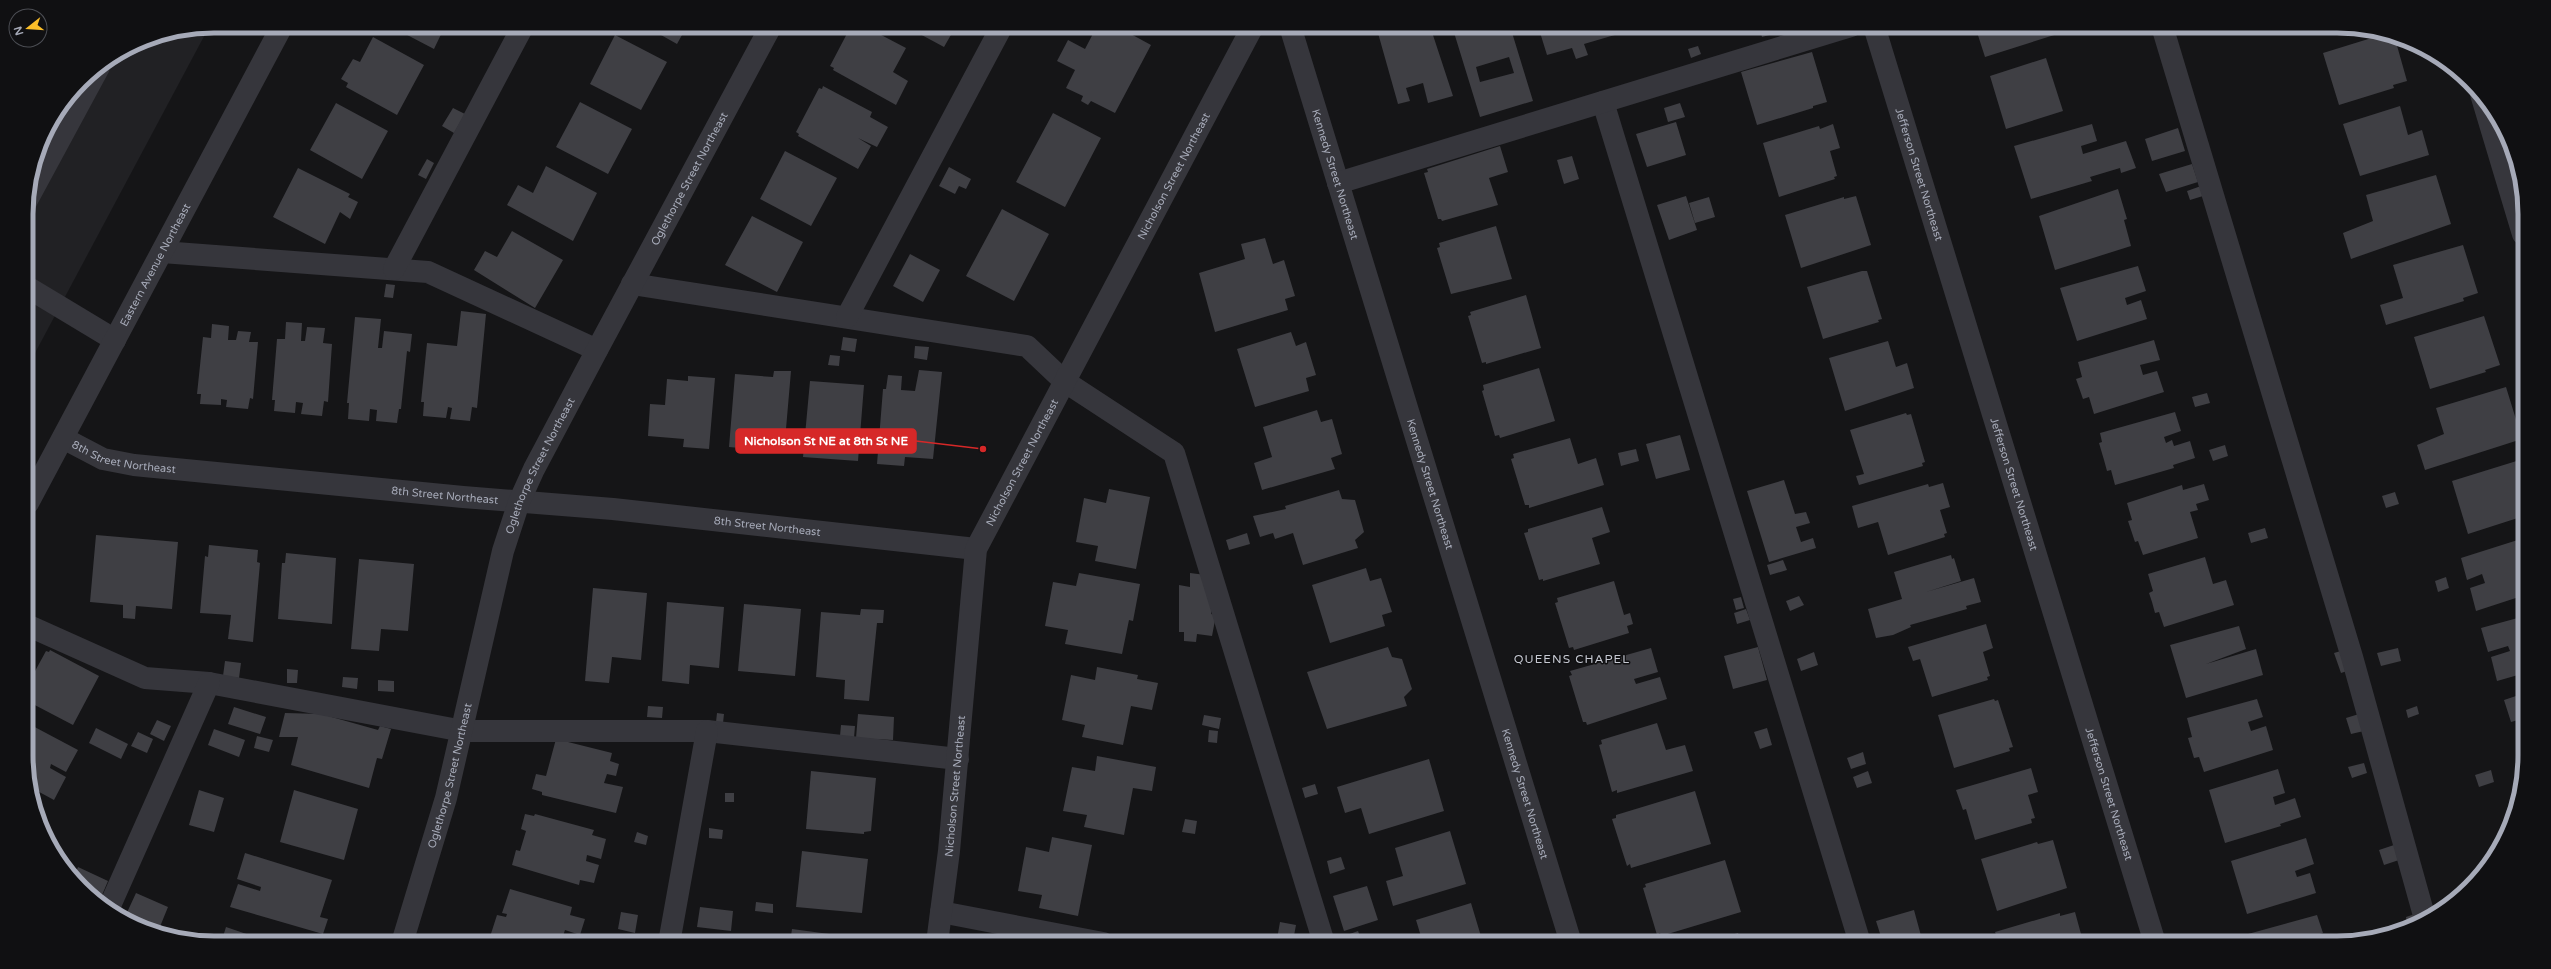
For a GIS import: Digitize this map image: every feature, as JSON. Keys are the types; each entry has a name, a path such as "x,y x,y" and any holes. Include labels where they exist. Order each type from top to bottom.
{"street":[{"name":"Eastern Avenue Northeast","path":"33,494 278,33"},
{"path":"394,269 519,33"},
{"name":"Oglethorpe Street Northeast","path":"404,936 463,731 503,551 519,502 534,469 767,33"},
{"path":"847,317 998,33"},
{"name":"Nicholson Street Northeast","path":"938,936 958,759 976,549 1249,33"},
{"name":"Kennedy Street Northeast","path":"1292,33 1569,936"},
{"path":"1338,183 1828,33"},
{"name":"Jefferson Street Northeast","path":"1876,33 2153,936"},
{"path":"2164,33 2352,657 2424,914"},
{"path":"35,185 91,81"},
{"path":"1603,102 1858,936"},
{"path":"2486,111 2518,214"},
{"path":"162,252 428,272 597,350"},
{"path":"632,284 1027,346 1064,382 1174,453 1322,936"},
{"path":"33,290 115,340"},
{"name":"8th Street Northeast","path":"63,438 88,453 118,463 519,502 621,510 976,549"},
{"path":"33,628 145,678 209,683 463,731 707,731 958,759"},
{"path":"111,904 209,683"},
{"path":"670,936 707,731"},
{"path":"941,912 1066,936"}],"shaded area":[{"path":"206,33 33,357 33,202 39,167 47,144 57,123 70,104 86,86 113,63 144,47 167,39 178,36"}],"building":[{"path":"403,33 442,33 434,49"},
{"path":"657,33 683,33 677,44"},
{"path":"847,33 877,33 906,48 893,72 908,81 896,105 833,70 834,68 830,66"},
{"path":"918,33 952,33 944,47"},
{"path":"1093,33 1129,33 1151,45 1115,113 1091,101 1088,105 1081,101 1083,96 1066,88 1075,70 1057,61 1068,40 1085,49"},
{"path":"1378,33 1432,33 1453,96 1428,103 1423,83 1406,88 1410,101 1398,104"},
{"path":"1454,33 1512,33 1533,101 1480,117","holes":["1509,57 1514,73 1480,82 1476,67"]},
{"path":"1540,33 1622,33 1584,44 1588,55 1576,59 1572,48 1547,55"},
{"path":"1761,33 1773,33 1773,34 1762,37"},
{"path":"1977,33 2061,33 1985,57"},
{"path":"615,35 667,62 641,110 590,84"},
{"path":"373,37 424,65 397,115 346,87 348,83 341,79 353,59 360,62"},
{"path":"2376,37 2396,43 2407,81 2393,85 2394,88 2339,105 2323,53"},
{"path":"1698,46 1701,54 1691,58 1688,49"},
{"path":"1812,52 1827,102 1813,106 1813,108 1757,125 1741,72"},
{"path":"2046,58 2063,111 2006,129 1990,76"},
{"path":"823,86 872,112 870,117 888,127 877,147 858,138 871,146 858,169 798,136 799,134 796,132 819,88 822,89"},
{"path":"580,102 632,129 608,174 556,147"},
{"path":"336,103 388,131 362,179 310,150"},
{"path":"1680,103 1685,117 1668,122 1664,108"},
{"path":"2400,106 2408,135 2422,130 2429,155 2360,176 2343,124"},
{"path":"453,108 465,114 454,133 442,126"},
{"path":"1053,113 1101,138 1065,207 1016,182"},
{"path":"1676,122 1686,155 1647,167 1636,134"},
{"path":"1833,124 1840,148 1830,151 1837,176 1834,177 1835,179 1779,197 1763,143 1819,126 1820,129"},
{"path":"2092,124 2097,141 2081,146 2083,154 2126,141 2136,168 2121,173 2120,168 2090,177 2092,181 2031,199 2014,146"},
{"path":"2178,128 2185,151 2152,161 2145,139"},
{"path":"1500,146 1508,172 1489,178 1498,205 1442,221 1441,219 1438,219 1424,173 1428,172 1427,169"},
{"path":"785,151 837,178 811,226 760,199"},
{"path":"1572,156 1579,179 1564,184 1557,160"},
{"path":"427,159 434,163 426,179 418,175"},
{"path":"2192,164 2198,182 2166,192 2159,174"},
{"path":"546,166 597,193 573,241 507,205 518,185 533,193"},
{"path":"949,167 971,179 966,189 959,186 955,194 939,186"},
{"path":"298,168 350,194 348,197 358,202 350,219 340,212 325,244 273,217"},
{"path":"2436,175 2451,224 2351,259 2343,233 2373,221 2366,195"},
{"path":"2201,186 2203,196 2190,200 2187,191"},
{"path":"2118,189 2127,219 2124,220 2131,246 2055,270 2039,216"},
{"path":"1686,196 1697,230 1669,240 1657,205"},
{"path":"1856,196 1871,245 1801,268 1785,215 1844,197 1844,199"},
{"path":"1709,197 1715,217 1695,223 1689,203"},
{"path":"1002,209 1049,234 1014,301 966,276"},
{"path":"752,216 803,242 777,292 725,265"},
{"path":"1496,226 1512,279 1451,294 1437,248 1440,247 1439,243"},
{"path":"512,231 563,260 535,308 474,270 485,251 497,257"},
{"path":"1265,238 1273,264 1284,260 1295,296 1285,299 1288,310 1215,332 1199,273 1245,259 1241,244"},
{"path":"2463,245 2478,293 2463,298 2464,301 2386,325 2380,305 2403,298 2393,265"},
{"path":"910,254 940,270 923,302 893,286"},
{"path":"2138,266 2146,291 2125,298 2127,305 2141,300 2147,319 2077,341 2060,288"},
{"path":"1862,271 1867,271 1882,319 1878,320 1879,322 1823,339 1807,287"},
{"path":"386,284 395,285 393,298 384,297"},
{"path":"1526,295 1541,348 1486,364 1486,362 1482,363 1468,316 1471,315 1470,312"},
{"path":"461,311 486,314 477,408 472,407 470,421 450,419 452,408 448,407 446,418 423,416 424,402 421,402 427,343 457,346"},
{"path":"2484,316 2500,365 2485,370 2486,372 2430,389 2414,337"},
{"path":"355,317 381,319 378,348 382,348 384,331 412,334 410,352 407,351 401,409 399,409 397,423 376,421 377,410 370,409 369,421 348,419 349,403 347,403"},
{"path":"286,322 302,323 301,341 305,341 307,327 325,328 323,343 332,344 328,402 324,401 322,416 301,414 303,403 296,402 295,413 274,411 275,400 272,400 277,339 285,339"},
{"path":"212,324 229,326 228,340 236,340 238,331 251,332 249,342 258,342 253,399 250,398 248,409 226,407 227,400 221,399 221,405 200,404 201,394 197,394 203,337 211,338"},
{"path":"1291,332 1296,346 1306,342 1316,375 1306,378 1309,391 1255,407 1237,349"},
{"path":"843,337 857,339 855,352 841,350"},
{"path":"2154,340 2160,360 2140,365 2143,375 2157,371 2164,392 2094,414 2089,397 2083,399 2076,379 2082,377 2078,362"},
{"path":"1888,341 1896,367 1907,363 1914,388 1845,411 1829,358"},
{"path":"915,346 929,347 927,360 914,358"},
{"path":"830,355 840,356 839,366 828,365"},
{"path":"1539,368 1555,421 1500,438 1499,435 1495,436 1482,391 1484,390 1483,385"},
{"path":"919,370 942,372 933,459 905,457 904,466 877,464 883,389 886,389 888,375 902,376 901,390 915,391"},
{"path":"774,371 791,371 784,452 729,447 735,374 773,377"},
{"path":"688,376 715,378 709,449 683,447 684,439 648,436 650,404 665,405 667,379 688,381"},
{"path":"810,381 864,385 858,461 803,457"},
{"path":"2506,387 2518,426 2518,440 2425,470 2417,445 2444,434 2436,408"},
{"path":"2207,393 2210,403 2195,407 2192,397"},
{"path":"1317,410 1321,422 1332,419 1342,454 1331,458 1335,469 1262,490 1254,463 1272,457 1263,427"},
{"path":"2175,412 2181,431 2164,437 2166,443 2172,440 2174,446 2190,441 2195,458 2173,465 2174,468 2115,485 2111,470 2107,471 2099,443 2102,442 2100,433"},
{"path":"1906,413 1907,415 1911,414 1925,462 1922,463 1923,466 1859,485 1856,476 1864,474 1850,430"},
{"path":"1680,435 1690,470 1656,479 1646,444"},
{"path":"1570,438 1578,464 1596,458 1604,485 1529,508 1529,505 1525,505 1511,459 1514,458 1513,454"},
{"path":"2225,445 2228,456 2213,461 2209,450"},
{"path":"1636,449 1639,461 1621,466 1618,453"},
{"path":"2518,461 2518,518 2468,534 2452,481"},
{"path":"1784,480 1795,514 1806,512 1810,523 1796,527 1801,542 1813,538 1816,548 1769,562 1747,491"},
{"path":"1943,483 1950,507 1940,510 1947,533 1944,534 1945,537 1888,555 1878,522 1858,528 1852,506 1928,484 1929,487"},
{"path":"2204,484 2209,500 2196,504 2198,510 2190,512 2198,538 2143,555 2138,541 2135,542 2128,521 2132,520 2127,503 2182,485 2183,490"},
{"path":"1109,489 1150,497 1136,569 1095,561 1098,546 1076,542 1084,498 1106,503"},
{"path":"1339,490 1342,499 1355,500 1364,532 1355,540 1358,548 1303,565 1293,533 1275,539 1273,533 1260,537 1253,516 1286,509 1285,506"},
{"path":"2395,492 2399,504 2386,508 2382,496"},
{"path":"1602,507 1610,532 1592,538 1600,564 1543,581 1543,579 1539,580 1524,533 1528,532 1528,529"},
{"path":"2265,528 2268,538 2251,543 2248,533"},
{"path":"1247,533 1250,544 1229,550 1226,540"},
{"path":"96,535 178,542 172,609 136,606 135,619 123,618 123,605 90,602"},
{"path":"2518,540 2518,597 2476,611 2470,588 2485,583 2482,574 2467,580 2461,558"},
{"path":"209,545 258,550 257,562 260,563 253,642 228,639 231,615 200,613 205,556 208,557"},
{"path":"286,553 336,558 332,624 278,619 282,563 285,563"},
{"path":"1951,555 1952,559 1954,558 1961,581 1926,592 1974,578 1981,602 1966,606 1967,609 1910,625 1911,627 1893,635 1876,638 1868,609 1902,599 1894,572"},
{"path":"2205,557 2213,584 2226,580 2234,605 2164,627 2159,612 2155,613 2149,593 2153,591 2148,574"},
{"path":"359,559 414,564 408,631 381,629 379,651 351,649"},
{"path":"1783,560 1787,570 1770,575 1767,565"},
{"path":"1366,568 1370,581 1381,578 1392,612 1382,615 1385,626 1330,643 1312,585"},
{"path":"1079,573 1140,584 1133,621 1129,620 1122,654 1065,644 1068,630 1045,626 1053,582 1076,586"},
{"path":"1190,573 1206,575 1211,590 1211,614 1216,615 1212,636 1197,634 1196,642 1184,641 1184,632 1179,632 1179,585 1190,587"},
{"path":"2446,577 2449,588 2438,592 2435,581"},
{"path":"1614,581 1624,615 1630,613 1633,624 1627,626 1629,633 1574,650 1573,647 1569,648 1555,603 1558,602 1557,598"},
{"path":"593,588 647,593 641,660 612,657 609,683 585,681"},
{"path":"1799,596 1804,605 1790,611 1786,601"},
{"path":"1741,597 1744,608 1736,610 1733,599"},
{"path":"667,602 724,607 719,668 690,665 689,684 662,681"},
{"path":"744,604 801,609 795,676 738,671"},
{"path":"861,609 884,610 883,623 877,623 869,701 844,699 845,680 816,677 821,612 860,615"},
{"path":"1746,609 1750,620 1737,624 1734,613"},
{"path":"2518,618 2518,675 2497,681 2491,657 2510,651 2508,646 2488,652 2481,628"},
{"path":"1986,624 1993,648 1983,652 1990,676 1987,677 1988,680 1932,697 1920,659 1913,661 1908,647"},
{"path":"2239,626 2246,649 2206,664 2256,649 2263,675 2186,698 2170,645"},
{"path":"1388,647 1392,657 1402,659 1412,689 1404,697 1407,706 1327,729 1307,672"},
{"path":"1758,647 1767,680 1733,689 1724,656"},
{"path":"1651,648 1658,672 1634,679 1636,684 1660,677 1667,699 1587,725 1586,722 1583,722 1569,676 1572,675 1570,671"},
{"path":"2398,648 2401,661 2381,666 2377,653"},
{"path":"50,650 99,676 73,725 33,704 33,673 46,651 49,652"},
{"path":"2344,650 2350,670 2341,673 2334,653"},
{"path":"1814,652 1818,665 1801,671 1797,659"},
{"path":"225,661 241,663 239,678 223,676"},
{"path":"1097,667 1138,675 1137,679 1158,683 1152,710 1131,706 1123,745 1082,737 1085,725 1062,720 1071,675 1095,680"},
{"path":"287,669 298,670 297,683 287,683"},
{"path":"343,677 358,678 357,689 342,687"},
{"path":"378,680 394,681 394,692 378,691"},
{"path":"2518,695 2518,720 2511,722 2504,700"},
{"path":"1994,699 1995,701 1998,700 2013,747 2009,748 2010,751 1954,768 1938,715"},
{"path":"2257,699 2263,717 2248,722 2251,731 2266,726 2273,750 2204,772 2199,757 2194,758 2188,738 2192,737 2187,718"},
{"path":"648,706 663,707 662,718 647,717"},
{"path":"2417,706 2419,714 2408,718 2406,710"},
{"path":"234,707 266,717 260,734 228,724"},
{"path":"285,713 321,714 378,730 380,726 391,729 382,759 377,758 369,788 291,765 298,737 279,737"},
{"path":"717,713 724,714 723,723 716,722"},
{"path":"858,714 894,717 893,740 856,738"},
{"path":"2359,714 2364,731 2351,734 2346,718"},
{"path":"1204,715 1221,718 1219,729 1202,725"},
{"path":"157,720 171,726 164,741 150,734"},
{"path":"1657,723 1666,750 1685,745 1693,771 1617,793 1617,790 1612,792 1599,745 1602,744 1601,740"},
{"path":"841,725 855,726 854,738 840,736"},
{"path":"33,726 78,750 66,772 51,764 50,768 66,777 54,800 36,790 33,767"},
{"path":"96,728 128,744 121,759 89,743"},
{"path":"1767,728 1772,745 1760,749 1754,732"},
{"path":"214,729 245,740 239,757 208,745"},
{"path":"1209,730 1218,731 1217,743 1208,742"},
{"path":"138,732 153,739 147,753 131,746"},
{"path":"257,736 273,740 269,752 254,748"},
{"path":"556,739 612,753 610,761 619,764 616,776 607,774 604,783 623,787 616,813 542,795 542,792 532,789 536,774 546,776"},
{"path":"1863,752 1866,764 1851,769 1847,758"},
{"path":"1097,756 1156,767 1152,791 1133,788 1124,835 1084,827 1087,815 1063,811 1072,767 1095,771"},
{"path":"1429,759 1444,811 1369,834 1361,808 1345,813 1337,787"},
{"path":"2364,763 2367,773 2352,778 2348,767"},
{"path":"2031,768 2038,792 2028,795 2035,818 2031,819 2032,823 1975,840 1966,809 1963,810 1956,790"},
{"path":"2278,769 2285,793 2273,797 2275,805 2295,798 2301,817 2280,824 2281,826 2225,843 2209,790"},
{"path":"2491,770 2494,782 2479,787 2475,775"},
{"path":"811,771 876,778 871,831 864,832 864,834 806,829"},
{"path":"1868,771 1872,783 1857,788 1853,777"},
{"path":"1315,784 1318,794 1305,798 1302,788"},
{"path":"199,790 224,798 214,832 189,825"},
{"path":"294,790 358,809 344,860 280,842"},
{"path":"1695,791 1711,844 1631,868 1630,864 1627,866 1612,819 1616,818 1616,815"},
{"path":"725,793 734,793 734,802 725,802"},
{"path":"525,814 534,816 535,814 594,830 592,835 606,839 601,859 587,855 586,861 599,865 594,883 580,880 579,885 512,865 516,850 520,851 526,831 521,829"},
{"path":"1185,819 1197,821 1195,834 1182,832"},
{"path":"709,828 723,830 722,839 709,838"},
{"path":"1450,831 1466,884 1393,906 1386,881 1403,876 1395,848"},
{"path":"637,832 648,836 646,845 634,842"},
{"path":"1052,837 1092,845 1078,916 1039,908 1042,895 1018,891 1026,847 1049,852"},
{"path":"2306,838 2314,864 2295,871 2297,877 2310,873 2316,893 2247,914 2231,861"},
{"path":"2053,840 2067,888 1997,911 1981,859 2037,842 2038,844"},
{"path":"2397,844 2402,859 2384,865 2379,850"},
{"path":"802,851 868,859 862,913 796,907"},
{"path":"245,853 332,880 320,917 328,919 323,934 230,907 238,884 260,891 261,887 237,879"},
{"path":"1341,857 1345,869 1330,874 1327,861"},
{"path":"1725,860 1741,912 1661,936 1660,933 1657,935 1643,888 1646,887 1645,884"},
{"path":"78,867 108,881 101,897 86,883 76,872"},
{"path":"1367,886 1378,920 1344,931 1333,896"},
{"path":"510,889 572,907 570,915 585,919 580,935 565,930 563,936 490,936 497,915 506,917 507,914 502,913"},
{"path":"136,893 168,907 160,927 126,914"},
{"path":"756,902 773,904 773,913 755,911"},
{"path":"1471,903 1481,936 1421,936 1416,920"},
{"path":"700,907 733,911 731,931 697,927"},
{"path":"1914,910 1921,936 1881,936 1876,921"},
{"path":"621,912 638,915 635,933 618,929"},
{"path":"2075,912 2081,934 2074,936 1996,936 1995,932 2060,913 2060,916"},
{"path":"2418,913 2419,916 2407,922 2406,917"},
{"path":"2317,915 2323,933 2313,936 2248,936 2248,934"},
{"path":"1280,922 1296,925 1294,936 1278,936"},
{"path":"226,927 252,936 223,936"},
{"path":"792,929 844,936 791,936"},
{"path":"1358,931 1360,936 1347,936"},
{"path":"1738,933 1739,936 1728,936"}],"place":[{"name":"Nicholson St NE at 8th St NE","path":"983,449"}],"district":[{"name":"QUEENS CHAPEL","path":"1572,659"}]}
